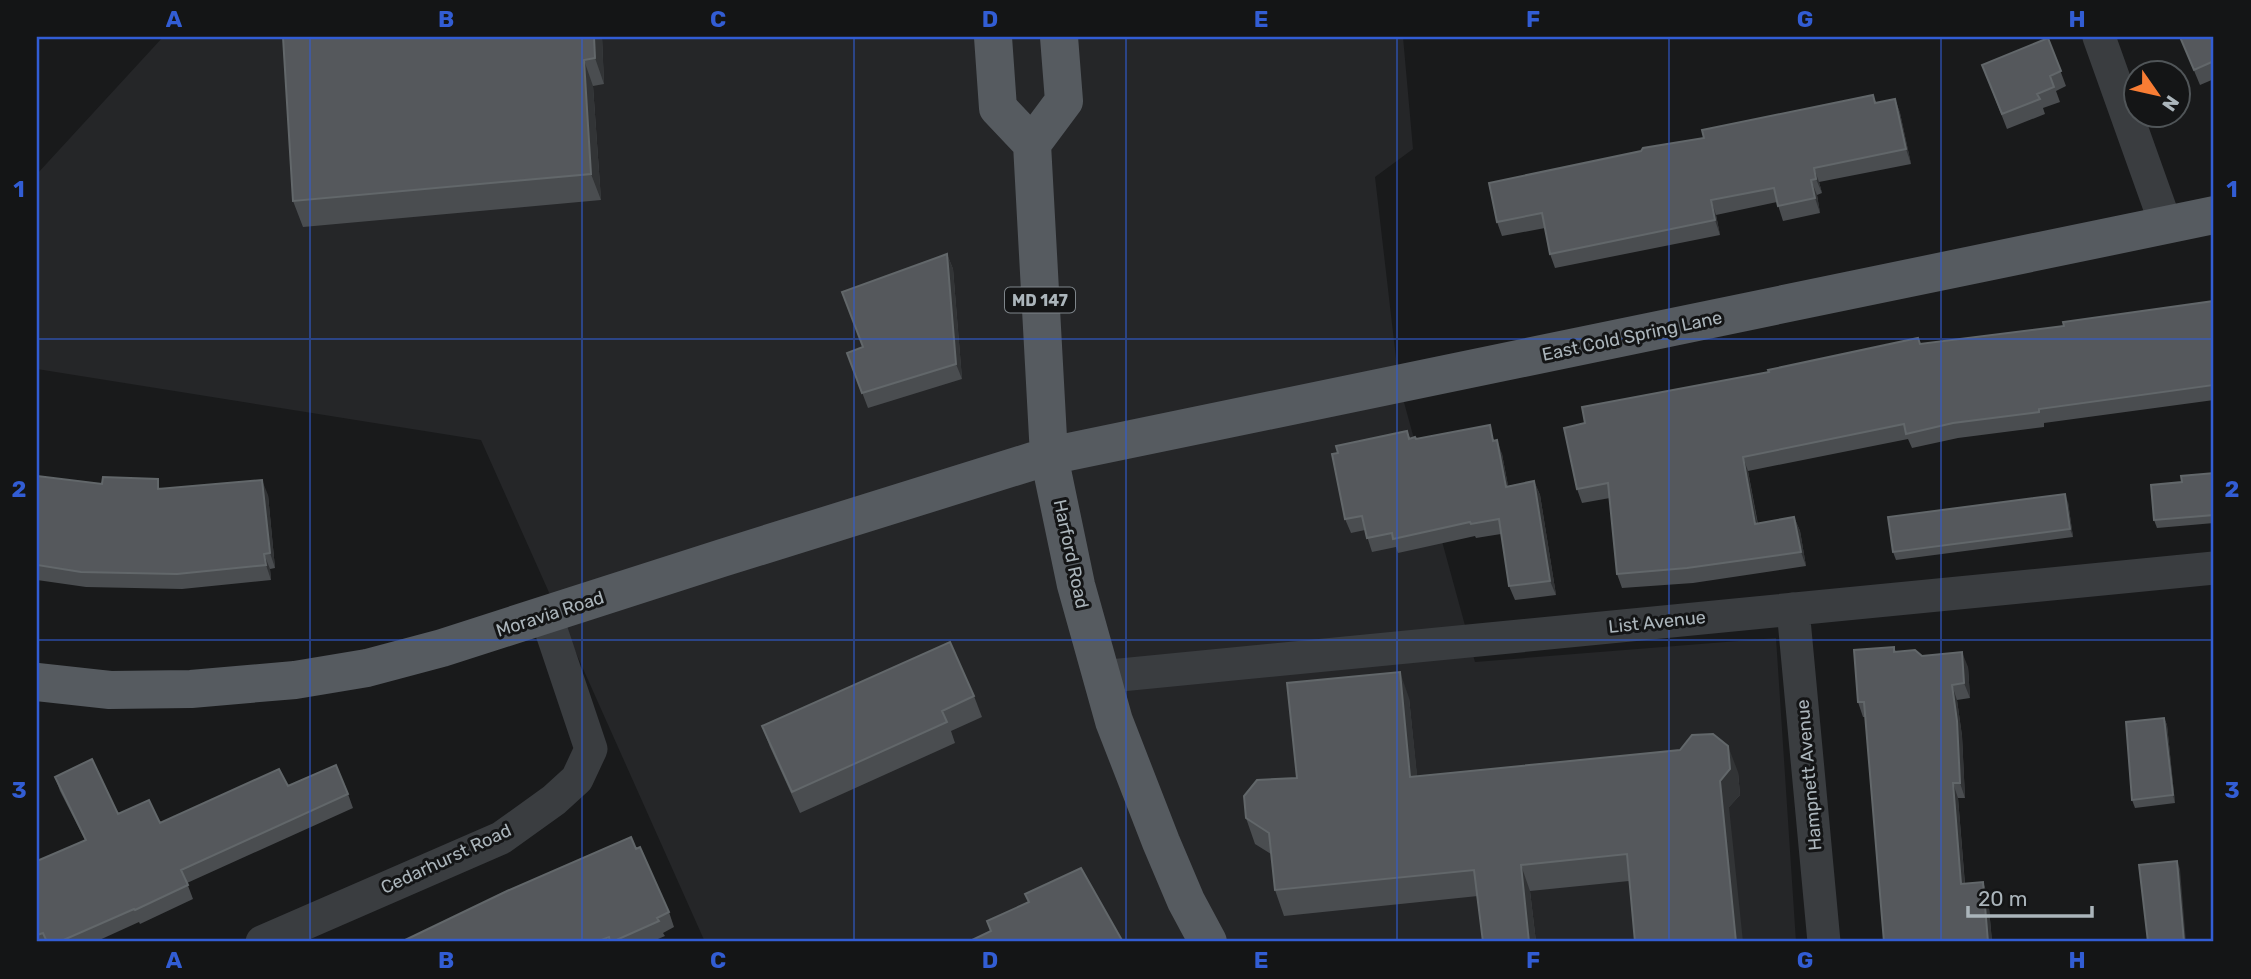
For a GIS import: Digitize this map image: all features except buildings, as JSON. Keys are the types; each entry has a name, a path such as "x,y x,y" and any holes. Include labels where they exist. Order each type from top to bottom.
{"main road":[{"path":"993,37 998,108 1032,144 1063,101 1059,37"},
{"name":"Harford Road","path":"1032,144 1049,456 1076,585 1100,677 1138,785 1186,901 1208,942"},
{"name":"East Cold Spring Lane","path":"1049,456 2214,215"},
{"name":"Moravia Road","path":"37,682 110,690 191,689 295,680 367,668 442,648 1049,456"}],"street":[{"path":"2099,37 2166,225"},
{"name":"List Avenue","path":"1100,677 2214,568"},
{"name":"Hampnett Avenue","path":"1793,609 1824,942"},
{"name":"Cedarhurst Road","path":"262,942 501,838 554,800 577,779 591,749 546,615"}],"shaded area":[{"path":"163,37 1403,37 1413,149 1375,177 1399,384 1475,662 1776,638 1796,942 705,942 481,440 37,369 37,174"}]}
